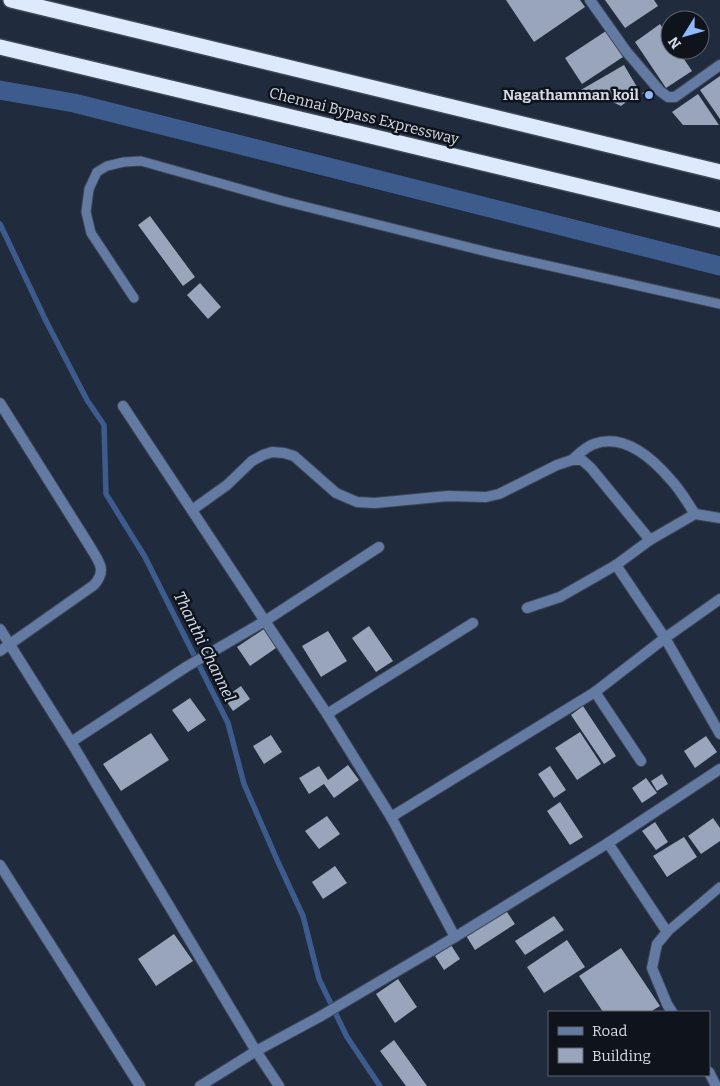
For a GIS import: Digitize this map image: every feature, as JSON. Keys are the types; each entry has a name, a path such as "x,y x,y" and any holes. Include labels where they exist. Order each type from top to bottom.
{"highway":[{"name":"Chennai Bypass Expressway","path":"10,0 720,172"},
{"name":"Chennai Bypass Expressway","path":"0,47 720,220"}],"street":[{"path":"590,0 626,51 660,91 668,97 675,97 720,65"},
{"path":"0,403 100,563 102,571 100,578 94,585 0,651"},
{"path":"123,406 326,714 391,817 455,937"},
{"path":"572,460 594,444 607,442 622,443 636,449 671,479 695,514"},
{"path":"192,510 227,484 252,461 272,452 294,456 336,493 357,502 375,503 448,496 486,497 498,494 557,465 572,460 582,460 591,468 650,540"},
{"path":"526,608 560,597 616,565 650,540 695,514 720,518"},
{"path":"71,742 186,667 265,621 379,547"},
{"path":"616,565 665,638 720,734"},
{"path":"391,817 595,692 665,638 720,599"},
{"path":"326,714 473,623"},
{"path":"0,629 71,742 256,1051 279,1086"},
{"path":"595,692 641,761"},
{"path":"200,1086 256,1051 343,1004 455,937 608,843 720,769"},
{"path":"608,843 667,932 657,944 652,968 671,1011"},
{"path":"0,865 140,1086"},
{"path":"710,1074 716,1086"}],"lane":[{"path":"134,298 91,233 86,212 89,190 97,172 107,166 141,161 284,201 496,254 720,304"},
{"path":"667,932 720,887"}],"building":[{"path":"506,0 580,0 585,7 534,42"},
{"path":"605,0 654,0 658,6 625,28"},
{"path":"660,24 660,60 685,60 692,71 666,88 635,42"},
{"path":"606,31 623,57 582,84 565,58"},
{"path":"624,65 640,92 621,106 602,97 589,100 579,91"},
{"path":"720,76 720,119 700,90"},
{"name":"Nagathamman koil","path":"650,89 655,96 648,101 642,93"},
{"path":"698,94 719,125 683,125 672,112"},
{"path":"150,216 195,277 183,286 138,225"},
{"path":"200,283 221,307 208,319 187,295"},
{"path":"369,626 393,661 376,672 352,638"},
{"path":"264,629 276,648 250,666 237,647"},
{"path":"328,631 347,661 321,677 302,646"},
{"path":"241,686 250,699 233,711 224,698"},
{"path":"190,698 206,720 188,732 172,710"},
{"path":"583,706 616,756 604,764 571,715"},
{"path":"580,732 601,764 577,780 555,748"},
{"path":"151,733 169,760 121,791 103,764"},
{"path":"271,735 282,752 264,764 253,746"},
{"path":"706,736 717,752 695,768 684,751"},
{"path":"348,765 359,780 334,798 324,784 309,794 299,778 319,766 328,780"},
{"path":"550,766 566,790 554,798 538,774"},
{"path":"662,774 668,784 657,791 651,781"},
{"path":"646,778 657,793 642,803 632,788"},
{"path":"560,802 583,837 570,845 547,811"},
{"path":"327,816 340,834 319,849 305,831"},
{"path":"713,818 720,828 720,841 701,854 688,836"},
{"path":"655,822 668,842 656,850 642,831"},
{"path":"684,837 697,857 667,877 653,856"},
{"path":"335,866 347,883 323,899 312,882"},
{"path":"505,909 515,924 475,950 465,934"},
{"path":"554,916 564,930 525,955 515,941"},
{"path":"174,934 193,961 156,986 138,959"},
{"path":"567,940 585,967 544,993 527,967"},
{"path":"451,945 460,959 444,970 435,956"},
{"path":"621,948 660,1006 652,1011 602,1011 579,976"},
{"path":"398,979 417,1007 395,1023 376,994"},
{"path":"394,1040 427,1086 406,1086 380,1051"}],"waterway":[{"path":"0,90 74,103 720,266"},
{"name":"Thanthi Channel","path":"0,224 46,321 87,400 104,425 106,494 145,557 228,723 244,784 303,916 319,979 347,1037 380,1086"}],"place":[{"name":"Nagathamman koil","path":"649,95"}]}
